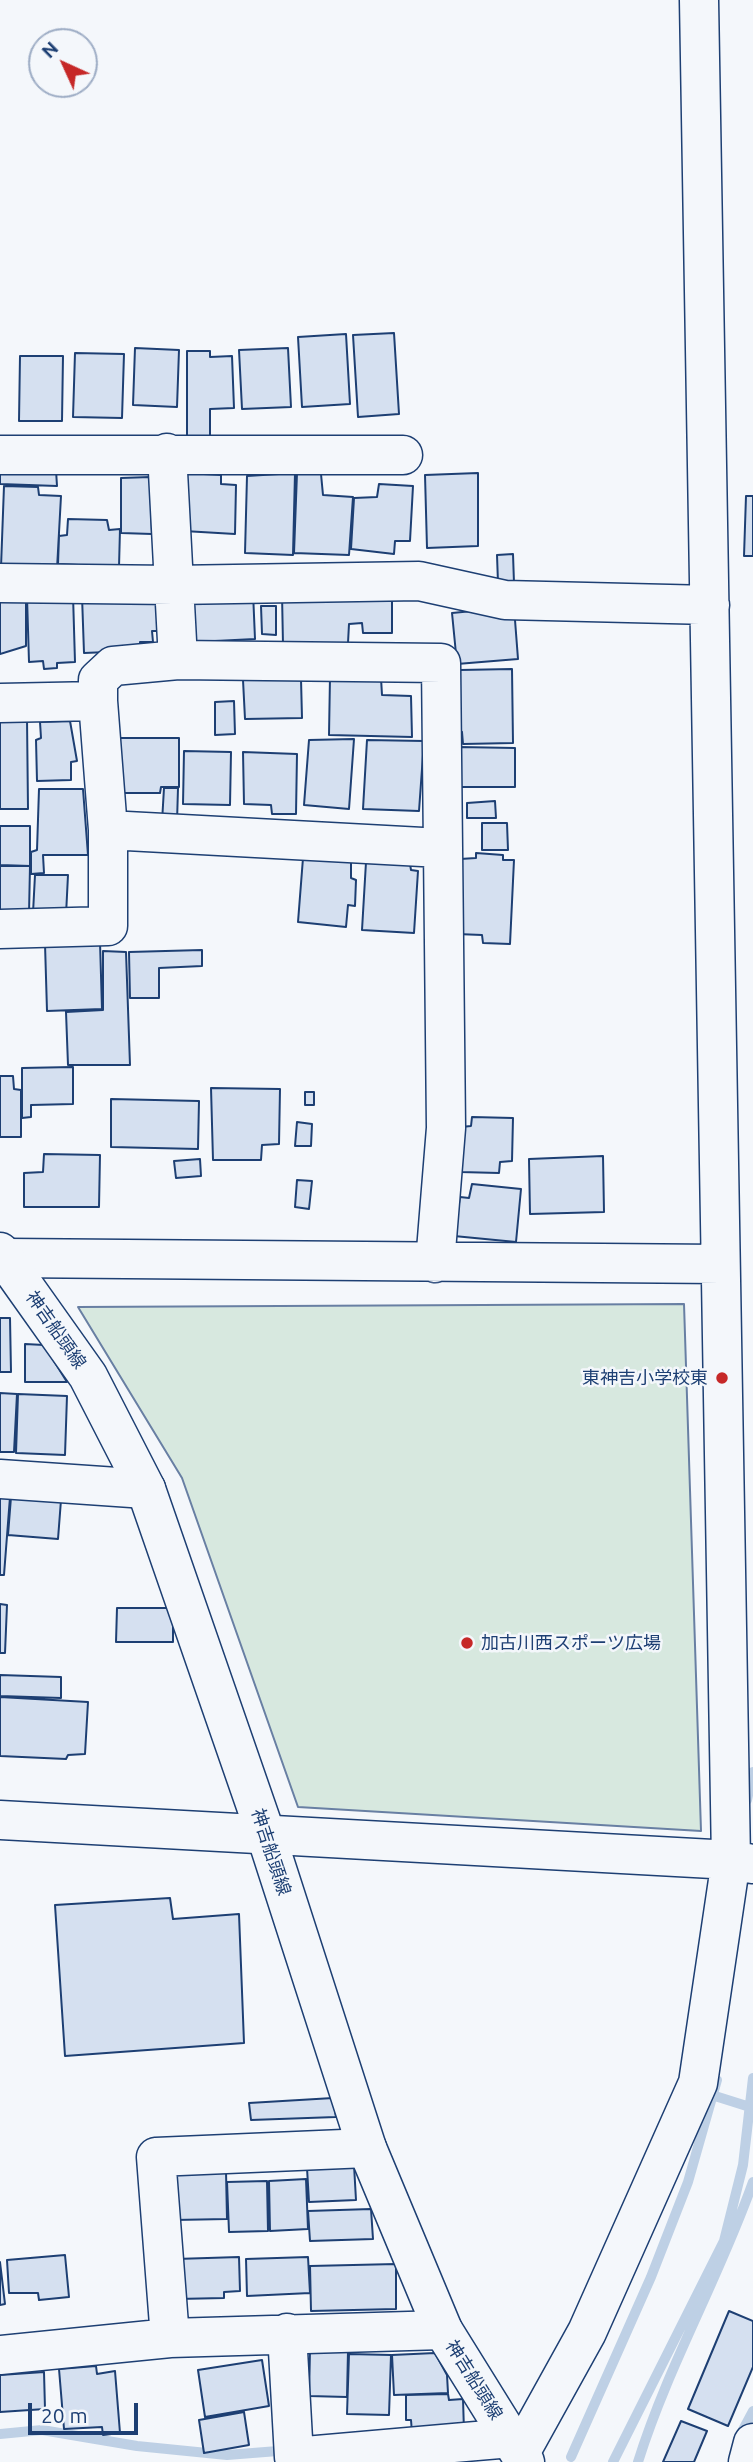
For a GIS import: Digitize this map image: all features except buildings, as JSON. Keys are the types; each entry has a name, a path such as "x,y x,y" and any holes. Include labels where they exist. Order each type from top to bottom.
{"street":[{"path":"287,2333 294,2459 519,2451 587,2332 698,2084 742,1862 720,1264 699,0"},
{"path":"167,453 178,660"},
{"path":"0,455 403,455"},
{"path":"0,583 173,585 419,581 505,600 710,605"},
{"path":"0,929 108,926 108,830 98,680 113,666 178,660 441,663 446,1128 435,1264"},
{"path":"0,704 98,701"},
{"path":"108,830 441,848"},
{"path":"4,1255 435,1264 720,1264"},
{"name":"神吉船頭線","path":"4,1255 88,1376 146,1489 266,1835 368,2148 443,2330 519,2451"},
{"path":"0,1479 146,1489"},
{"path":"0,1820 742,1862"},
{"path":"170,2338 156,2157 368,2148"},
{"path":"0,2355 170,2338 443,2330"},
{"path":"748,2462 753,2443"}],"shaded area":[{"name":"加古川西スポーツ広場","path":"684,1304 701,1831 298,1807 182,1478 78,1307"}],"waterway":[{"path":"747,1800 753,1772"},
{"path":"613,2462 724,2241 743,2165 753,2078"},
{"path":"571,2457 651,2277 688,2182 717,2080"},
{"path":"715,2096 753,2108"},
{"path":"638,2462 664,2391 740,2218 753,2182"},
{"path":"738,2439 753,2411"},
{"path":"0,2434 42,2430 137,2446 227,2455 278,2451 278,2441"}],"place":[{"name":"東神吉小学校東","path":"722,1378"},
{"name":"加古川西スポーツ広場","path":"467,1643"}]}
